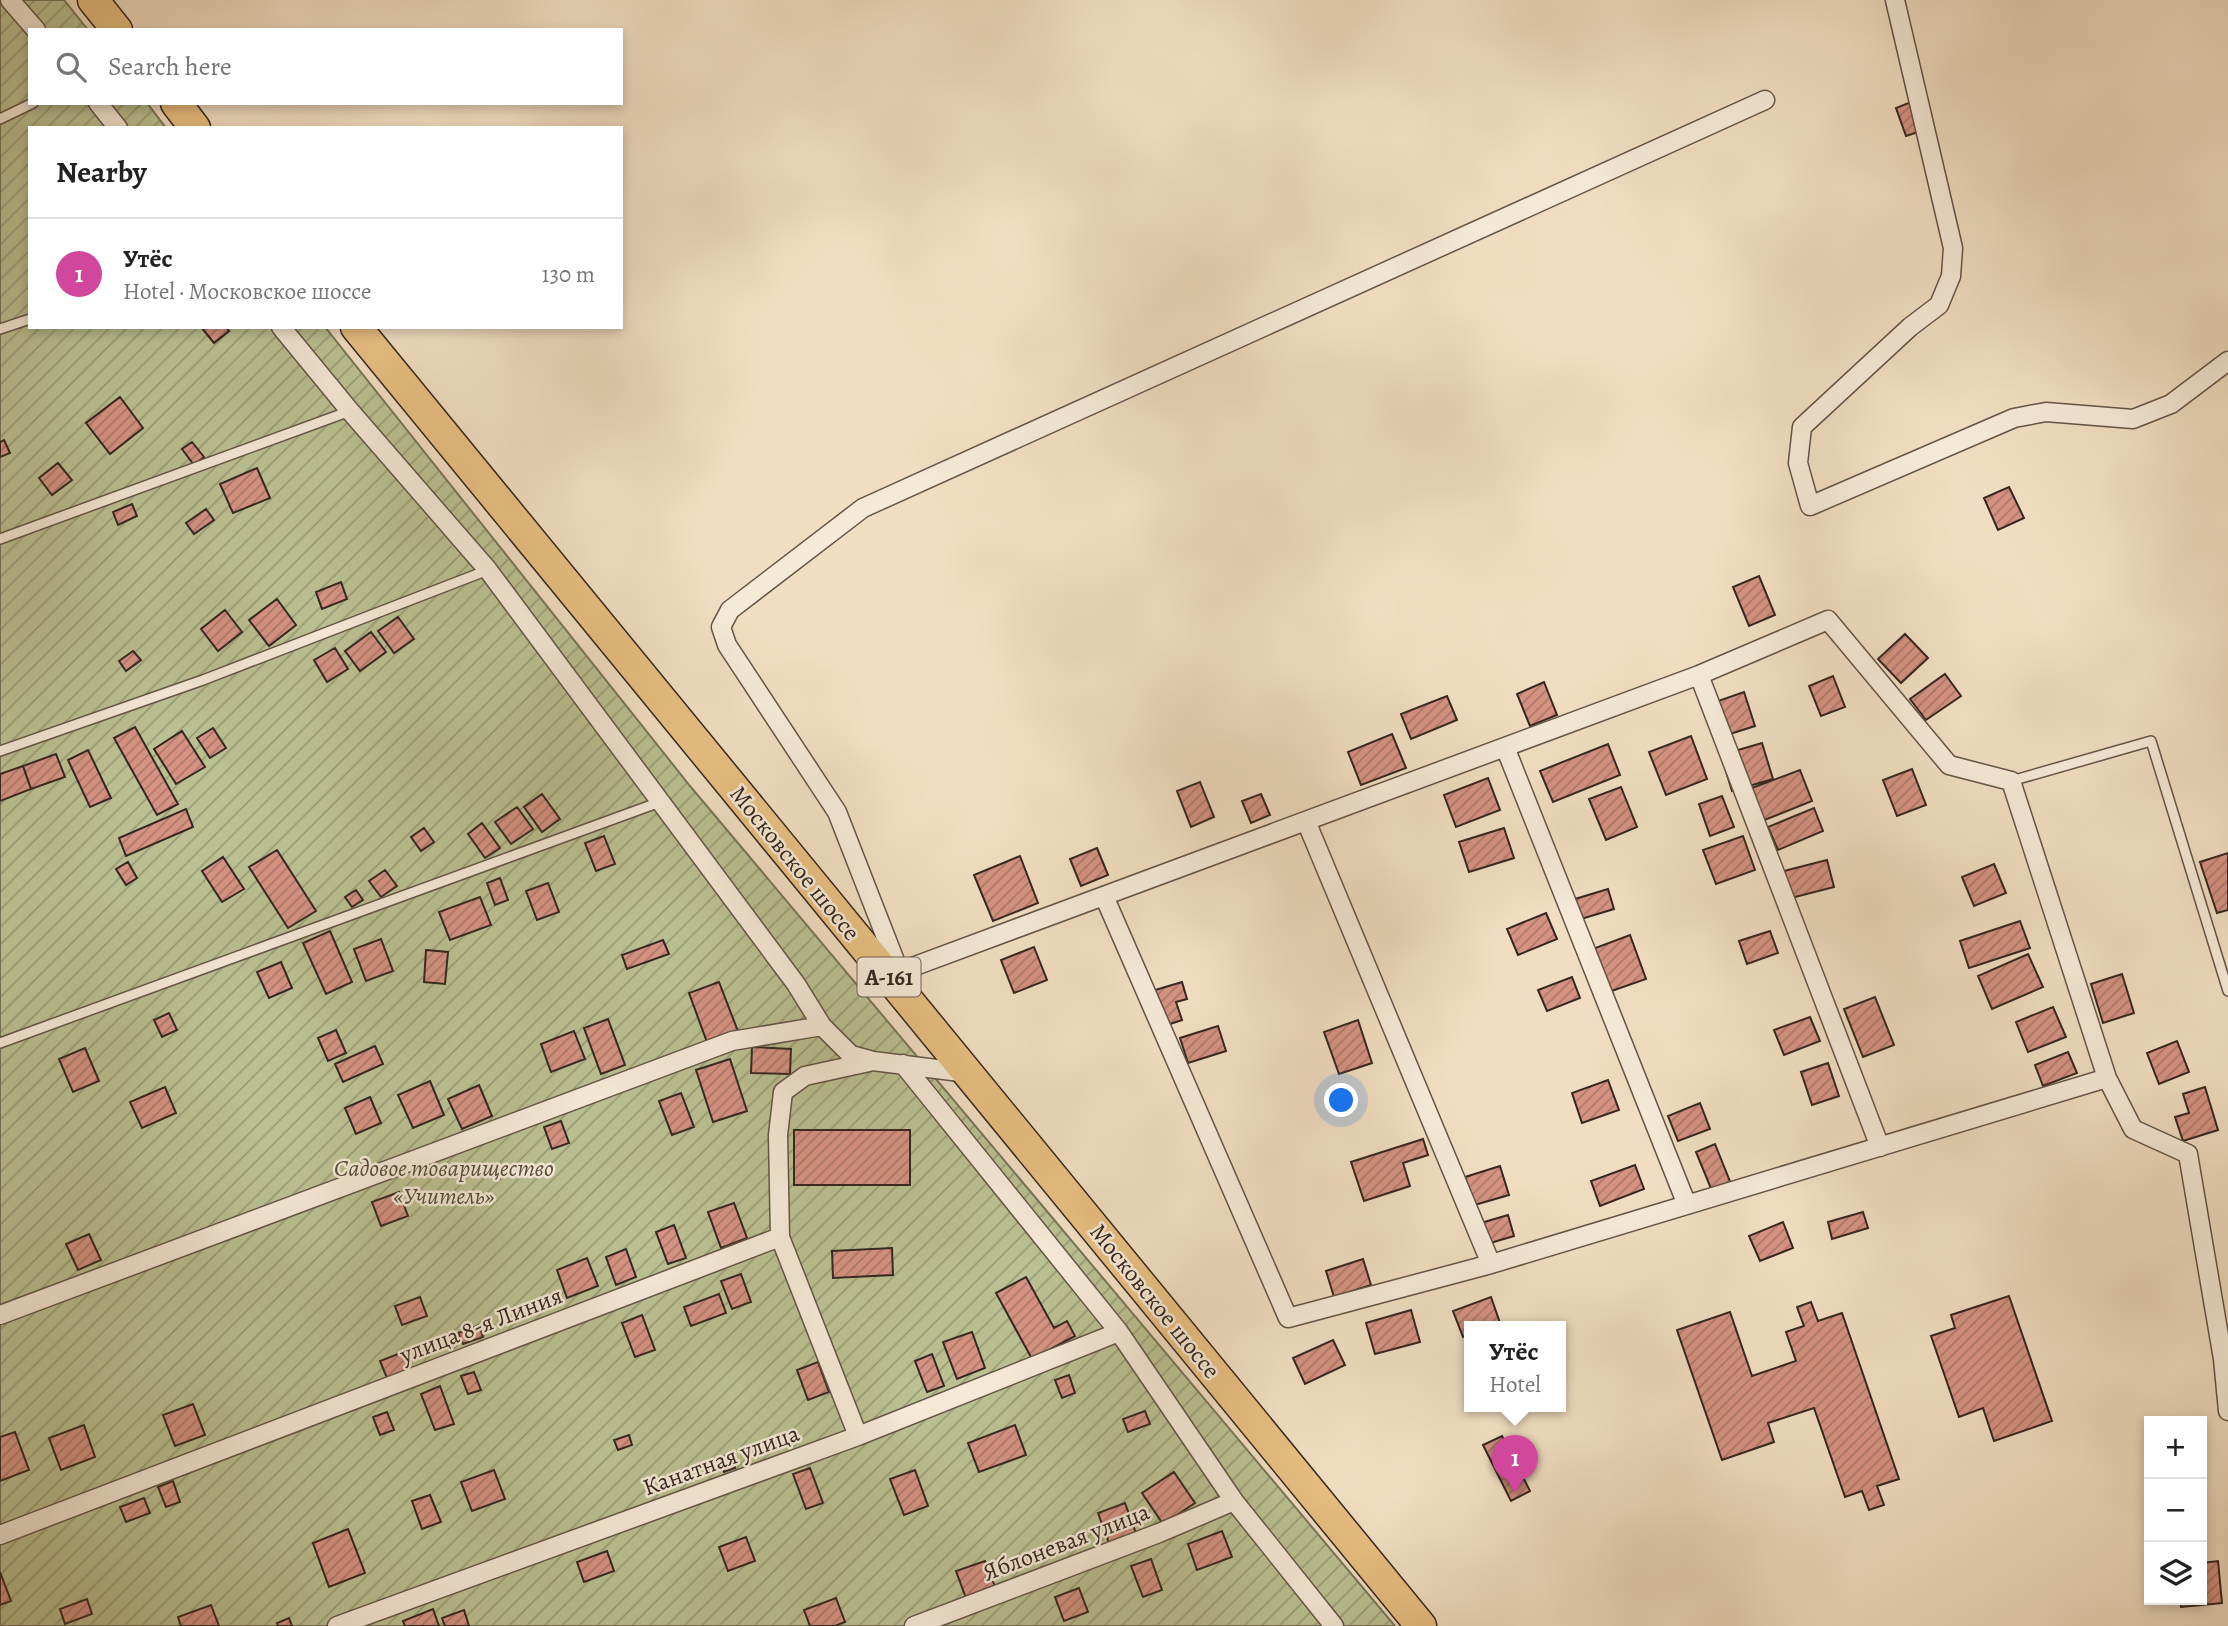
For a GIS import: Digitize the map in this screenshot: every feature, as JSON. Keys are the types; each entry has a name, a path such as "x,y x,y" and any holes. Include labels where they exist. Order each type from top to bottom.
{"highway":[{"path":"93,0 115,28"},
{"path":"178,105 193,126"},
{"name":"Московское шоссе","path":"358,329 894,974 968,1073 1421,1626"}],"street":[{"path":"10,0 34,28"},
{"path":"1895,0 1953,248 1951,276 1940,305 1883,352 1802,427 1798,463 1810,506 2014,418 2046,412 2133,419 2171,404 2228,361"},
{"path":"1765,100 863,508 730,610 721,627 727,645 837,812 894,974 1699,675 1828,620 1949,765 2011,781 2107,1078 2133,1129 2188,1154 2223,1359 2228,1411"},
{"path":"100,105 116,126"},
{"path":"283,329 349,411 488,570 796,984 822,1026 851,1055 873,1061 968,1073"},
{"path":"1699,675 1880,1147"},
{"path":"1505,747 1688,1205"},
{"path":"1306,821 1491,1264"},
{"path":"1104,896 1288,1318 1491,1264 2107,1078"},
{"path":"0,1315 732,1041 822,1026"},
{"path":"858,1436 779,1237 778,1135 783,1092 804,1076 873,1061"},
{"path":"903,1065 1119,1332 1234,1501 1334,1626"},
{"name":"улица 8-я Линия","path":"0,1535 779,1237"},
{"name":"Канатная улица","path":"337,1626 858,1436 1119,1332"},
{"name":"Яблоневая улица","path":"914,1626 1159,1533 1234,1501"}],"lane":[{"path":"0,119 29,105"},
{"path":"0,329 28,320"},
{"path":"0,539 349,411"},
{"path":"0,751 203,680 488,570"},
{"path":"2011,781 2151,741 2228,991"},
{"path":"0,1043 660,803"}],"green space":[{"name":"Садовое товарищество «Учитель»","path":"0,0 64,0 86,28 28,28 28,105 149,105 164,126 28,126 28,329 327,329 690,786 1395,1626 0,1626"}],"building":[{"path":"1911,102 1921,131 1906,136 1896,108"},
{"path":"203,329 228,329 229,331 214,343"},
{"path":"120,397 143,428 110,454 86,423"},
{"path":"4,440 10,453 0,457 0,442"},
{"path":"192,442 204,457 194,465 182,449"},
{"path":"58,463 72,480 52,495 39,478"},
{"path":"257,468 270,498 233,513 220,484"},
{"path":"2009,487 2024,518 1998,530 1984,498"},
{"path":"132,504 137,516 118,525 113,512"},
{"path":"206,509 214,520 194,534 186,523"},
{"path":"1759,576 1775,615 1749,626 1733,587"},
{"path":"341,582 347,599 322,609 316,592"},
{"path":"277,599 296,625 269,646 249,620"},
{"path":"225,610 242,632 218,651 201,629"},
{"path":"398,617 414,639 394,653 378,631"},
{"path":"371,632 386,652 360,671 345,651"},
{"path":"1905,634 1928,658 1901,683 1878,659"},
{"path":"335,648 348,669 327,682 314,660"},
{"path":"133,651 141,660 126,671 119,661"},
{"path":"1945,674 1961,696 1926,720 1910,699"},
{"path":"1833,676 1845,707 1821,716 1809,686"},
{"path":"1544,682 1557,715 1530,726 1517,694"},
{"path":"1744,692 1755,726 1730,734 1718,701"},
{"path":"1447,696 1457,720 1411,739 1401,714"},
{"path":"135,727 178,804 157,815 114,738"},
{"path":"213,728 226,748 210,758 197,738"},
{"path":"182,731 205,767 176,784 154,749"},
{"path":"1392,734 1406,768 1361,785 1348,752"},
{"path":"1691,736 1707,779 1666,795 1649,752"},
{"path":"1762,743 1773,779 1732,791 1721,755"},
{"path":"1608,744 1620,775 1553,802 1540,771"},
{"path":"88,750 111,798 90,807 68,760"},
{"path":"56,754 65,777 31,789 23,766"},
{"path":"23,766 31,789 0,801 0,774"},
{"path":"1912,769 1926,805 1897,816 1883,780"},
{"path":"1800,770 1812,801 1762,821 1749,789"},
{"path":"1488,778 1500,810 1456,827 1444,795"},
{"path":"1200,782 1214,817 1191,827 1177,791"},
{"path":"1621,787 1637,827 1606,840 1589,799"},
{"path":"542,794 560,819 542,832 524,807"},
{"path":"1261,794 1270,815 1251,823 1242,801"},
{"path":"1722,796 1734,827 1710,836 1699,804"},
{"path":"517,807 533,829 511,844 495,822"},
{"path":"1814,808 1823,831 1778,850 1768,827"},
{"path":"186,809 193,827 126,856 119,838"},
{"path":"482,823 500,848 485,858 468,834"},
{"path":"424,828 434,842 421,851 411,837"},
{"path":"1504,828 1514,858 1469,872 1459,842"},
{"path":"604,836 615,864 596,871 585,843"},
{"path":"1743,836 1755,870 1716,884 1703,850"},
{"path":"1097,848 1108,875 1081,886 1070,859"},
{"path":"277,850 316,911 288,928 249,867"},
{"path":"2228,853 2228,910 2217,913 2200,862"},
{"path":"1020,856 1038,903 993,921 974,875"},
{"path":"223,857 244,889 222,902 202,871"},
{"path":"1827,860 1834,887 1791,898 1784,871"},
{"path":"128,862 137,878 126,885 116,869"},
{"path":"1994,864 2006,893 1974,906 1962,877"},
{"path":"385,870 397,886 381,897 369,881"},
{"path":"500,878 508,900 495,905 487,883"},
{"path":"548,883 559,912 537,920 526,891"},
{"path":"1608,889 1614,909 1581,919 1575,899"},
{"path":"356,890 363,900 352,907 345,897"},
{"path":"480,897 491,925 450,940 439,912"},
{"path":"1546,913 1557,939 1518,955 1507,929"},
{"path":"2020,921 2030,948 1969,968 1960,941"},
{"path":"330,931 352,982 326,994 303,943"},
{"path":"1770,931 1778,953 1747,964 1739,941"},
{"path":"1630,935 1646,979 1606,993 1590,950"},
{"path":"381,939 393,971 366,981 354,949"},
{"path":"663,940 669,954 627,969 622,955"},
{"path":"1034,947 1047,980 1014,993 1001,960"},
{"path":"426,950 448,952 445,984 424,982"},
{"path":"2028,954 2043,987 1992,1009 1978,976"},
{"path":"281,962 292,988 269,998 257,972"},
{"path":"2122,974 2134,1013 2103,1023 2091,984"},
{"path":"1572,977 1580,998 1547,1011 1538,990"},
{"path":"719,982 739,1034 708,1045 689,993"},
{"path":"1182,982 1187,999 1176,1002 1182,1020 1164,1026 1152,991"},
{"path":"1875,997 1894,1045 1863,1057 1844,1009"},
{"path":"2053,1007 2066,1037 2028,1052 2016,1022"},
{"path":"169,1013 177,1030 162,1037 154,1020"},
{"path":"1810,1017 1820,1041 1784,1055 1774,1030"},
{"path":"608,1019 625,1065 601,1074 584,1028"},
{"path":"1358,1020 1372,1063 1339,1074 1324,1032"},
{"path":"1218,1026 1226,1051 1188,1063 1180,1038"},
{"path":"336,1030 346,1053 328,1061 318,1038"},
{"path":"574,1031 585,1059 551,1072 541,1044"},
{"path":"2177,1041 2189,1072 2159,1084 2147,1053"},
{"path":"375,1046 383,1064 343,1082 335,1064"},
{"path":"752,1047 791,1049 790,1074 751,1073"},
{"path":"85,1048 99,1081 73,1092 59,1059"},
{"path":"2068,1052 2077,1073 2043,1086 2035,1065"},
{"path":"730,1059 747,1111 713,1122 696,1070"},
{"path":"1828,1063 1839,1096 1812,1105 1801,1072"},
{"path":"1608,1080 1619,1110 1582,1123 1572,1093"},
{"path":"430,1081 444,1115 413,1128 398,1095"},
{"path":"479,1085 492,1116 462,1129 448,1099"},
{"path":"165,1087 176,1113 142,1128 130,1102"},
{"path":"2205,1087 2218,1130 2183,1141 2175,1117 2189,1113 2183,1094"},
{"path":"681,1093 694,1127 672,1135 659,1101"},
{"path":"370,1097 381,1123 356,1134 345,1108"},
{"path":"1700,1103 1710,1129 1678,1141 1668,1116"},
{"path":"561,1121 569,1143 552,1149 544,1127"},
{"path":"794,1130 910,1130 910,1185 794,1185"},
{"path":"1423,1139 1428,1155 1403,1163 1410,1186 1364,1201 1351,1162"},
{"path":"1715,1144 1731,1184 1712,1191 1696,1152"},
{"path":"1635,1165 1644,1189 1600,1206 1591,1181"},
{"path":"1500,1166 1509,1195 1471,1206 1462,1178"},
{"path":"399,1192 408,1216 381,1226 372,1202"},
{"path":"734,1203 747,1238 721,1248 708,1212"},
{"path":"1863,1212 1868,1228 1832,1239 1828,1222"},
{"path":"1508,1215 1514,1236 1487,1244 1481,1223"},
{"path":"1783,1222 1793,1248 1760,1261 1749,1236"},
{"path":"674,1225 686,1258 668,1264 656,1232"},
{"path":"89,1234 101,1260 78,1270 66,1244"},
{"path":"892,1248 893,1275 833,1278 832,1251"},
{"path":"626,1249 636,1277 616,1285 606,1257"},
{"path":"587,1258 598,1286 567,1298 557,1270"},
{"path":"1363,1259 1371,1285 1334,1297 1326,1271"},
{"path":"741,1274 751,1302 732,1309 721,1281"},
{"path":"1026,1277 1054,1328 1067,1321 1075,1336 1032,1359 996,1293"},
{"path":"719,1294 726,1313 691,1326 684,1307"},
{"path":"2009,1296 2052,1421 1994,1441 1983,1408 1959,1417 1931,1336 1955,1328 1951,1315"},
{"path":"420,1297 427,1316 402,1325 395,1306"},
{"path":"1491,1297 1499,1321 1464,1321 1463,1337 1453,1311"},
{"path":"1811,1302 1818,1321 1842,1313 1899,1479 1877,1486 1884,1505 1869,1510 1862,1491 1845,1497 1814,1408 1768,1423 1774,1442 1722,1460 1677,1330 1730,1312 1752,1376 1796,1361 1786,1332 1804,1326 1797,1307"},
{"path":"1411,1310 1420,1342 1375,1354 1366,1323"},
{"path":"642,1315 655,1350 635,1357 622,1323"},
{"path":"479,1325 483,1337 463,1344 458,1333"},
{"path":"972,1332 985,1368 957,1379 943,1342"},
{"path":"1333,1340 1345,1365 1305,1384 1293,1358"},
{"path":"403,1352 412,1375 389,1383 380,1361"},
{"path":"932,1354 944,1386 927,1392 915,1361"},
{"path":"818,1362 829,1392 808,1400 797,1370"},
{"path":"474,1372 481,1390 468,1394 461,1376"},
{"path":"1069,1375 1075,1393 1062,1398 1055,1380"},
{"path":"440,1386 454,1424 435,1430 421,1394"},
{"path":"193,1404 205,1435 175,1446 163,1415"},
{"path":"1145,1411 1150,1424 1128,1432 1123,1419"},
{"path":"387,1412 394,1430 380,1435 373,1417"},
{"path":"84,1425 95,1457 61,1470 49,1438"},
{"path":"1015,1425 1026,1455 979,1472 968,1443"},
{"path":"15,1432 29,1470 0,1481 0,1437"},
{"path":"629,1435 632,1445 618,1450 614,1440"},
{"path":"1502,1436 1530,1491 1511,1501 1483,1445"},
{"path":"730,1455 735,1468 724,1472 719,1458"},
{"path":"810,1468 823,1503 806,1509 793,1474"},
{"path":"494,1470 505,1499 472,1511 461,1482"},
{"path":"915,1470 928,1506 904,1515 890,1479"},
{"path":"1174,1472 1195,1503 1163,1524 1142,1493"},
{"path":"173,1481 180,1502 166,1507 158,1487"},
{"path":"430,1495 441,1522 422,1529 412,1501"},
{"path":"144,1498 150,1513 126,1522 120,1507"},
{"path":"1125,1503 1136,1533 1109,1543 1098,1513"},
{"path":"348,1529 365,1573 329,1587 313,1543"},
{"path":"1222,1531 1232,1557 1197,1570 1188,1544"},
{"path":"746,1537 755,1561 728,1571 719,1547"},
{"path":"607,1551 614,1571 584,1582 577,1562"},
{"path":"1151,1559 1162,1590 1143,1597 1131,1566"},
{"path":"985,1561 995,1587 966,1598 956,1571"},
{"path":"2218,1561 2222,1603 2207,1604 2207,1562"},
{"path":"0,1572 11,1601 0,1605"},
{"path":"1079,1588 1088,1612 1064,1621 1055,1597"},
{"path":"836,1598 845,1622 835,1626 810,1626 804,1610"},
{"path":"87,1599 92,1614 65,1624 60,1609"},
{"path":"211,1605 219,1626 181,1626 178,1617"},
{"path":"433,1609 439,1626 405,1626 403,1621"},
{"path":"464,1610 469,1626 445,1626 442,1618"},
{"path":"289,1618 292,1626 278,1626 277,1623"}],"place":[{"name":"Утёс","path":"1515,1493"}]}
